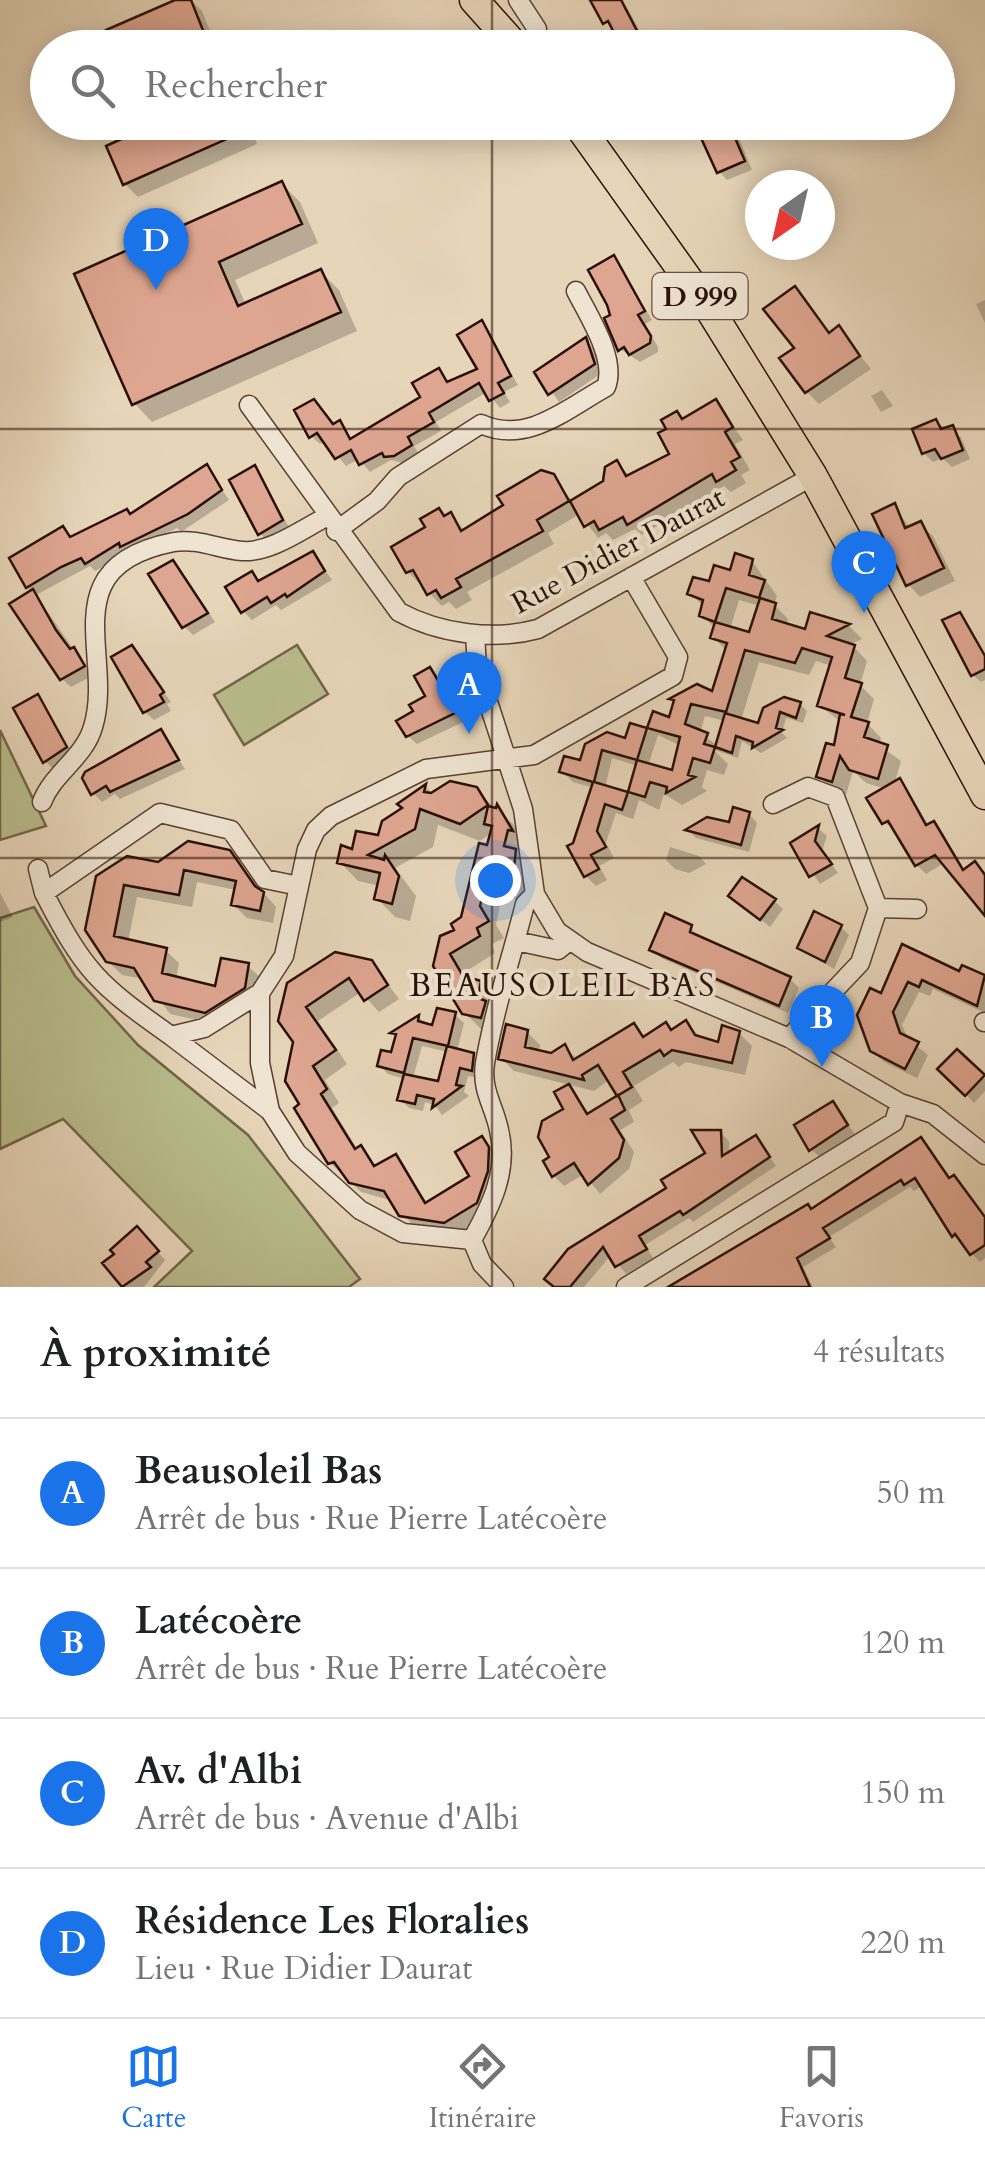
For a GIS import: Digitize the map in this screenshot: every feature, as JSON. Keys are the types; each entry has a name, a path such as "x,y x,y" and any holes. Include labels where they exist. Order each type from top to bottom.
{"main road":[{"path":"474,0 501,30"},
{"name":"D 999","path":"589,140 710,310 813,476 985,796"}],"street":[{"path":"518,0 536,30"},
{"path":"42,802 92,732 99,696 92,614 110,578 152,548 188,540 244,551 265,548 331,524 377,501 398,477 481,424 512,434 528,430 606,387 611,374 607,361 576,291"},
{"name":"Rue Didier Daurat","path":"249,405 331,524 399,612 417,622 474,634 509,637 538,629 813,476"},
{"path":"171,1036 204,1028 260,993 284,956 307,849 316,830 331,816 426,769 506,762 534,755 673,676 678,656 632,578"},
{"path":"474,634 477,668 487,688 523,809 535,894 569,942 790,1038 900,1103 933,1114 985,1155"},
{"path":"773,804 808,787 835,797 878,908 860,963 790,1038"},
{"path":"44,892 160,813 231,830 265,879 299,886"},
{"path":"38,869 44,892 76,957 102,987 270,1111"},
{"path":"472,1240 490,1208 503,1153 499,1126 484,1084 525,904 535,894"},
{"path":"878,908 917,908"},
{"path":"516,941 558,950 569,942"},
{"path":"260,993 260,1064 270,1111 297,1154 360,1210 403,1233 472,1240"},
{"path":"626,1287 894,1122 900,1103"},
{"path":"472,1240 482,1264 504,1287"}],"green space":[{"path":"297,645 328,694 244,745 214,695"},
{"path":"0,730 46,826 0,840"},
{"path":"34,907 75,976 138,1045 248,1135 360,1279 349,1287 154,1287 192,1251 63,1119 0,1149 0,918"}],"building":[{"path":"175,0 191,0 203,30 106,30"},
{"path":"590,0 621,0 637,30 613,30 608,21 603,24"},
{"path":"119,140 224,140 123,185 106,146"},
{"path":"702,140 736,140 745,161 717,173"},
{"path":"282,181 302,224 219,262 238,306 321,269 341,312 132,405 74,274"},
{"path":"614,255 645,311 638,315 651,336 650,343 629,355 624,347 618,351 604,318 610,315 607,305 588,270"},
{"path":"795,286 829,333 839,325 860,356 805,393 779,358 794,348 763,309"},
{"path":"482,320 511,376 498,383 504,393 489,401 479,383 429,413 434,422 408,437 412,445 394,456 384,457 382,453 359,465 351,450 335,459 317,433 309,438 294,410 314,399 333,424 340,420 350,439 420,397 412,383 439,368 447,382 477,369 457,335"},
{"path":"586,337 595,364 548,395 534,372"},
{"path":"716,399 733,427 725,432 740,457 731,462 736,470 716,482 712,474 627,525 623,517 599,530 594,521 584,527 570,501 603,481 605,467 617,460 626,476 669,454 658,433 666,429 661,420 677,411 682,419"},
{"path":"936,419 941,429 953,425 963,450 941,459 935,449 922,454 912,429"},
{"path":"207,464 222,490 188,514 120,547 119,543 85,564 81,558 61,567 26,588 9,558 63,526 70,537 127,509 130,514"},
{"path":"255,465 283,520 258,535 229,480"},
{"path":"541,470 554,474 569,501 537,520 543,531 456,579 461,587 441,598 436,590 427,595 413,570 406,573 391,547 425,527 420,519 439,508 444,516 451,512 461,531 503,505 497,496"},
{"path":"895,503 905,528 921,521 944,568 906,586 872,514"},
{"path":"313,551 325,571 287,597 285,594 271,603 267,597 241,613 225,587 252,571 258,581"},
{"path":"735,553 753,559 749,575 765,580 759,598 726,588 715,622 699,616 703,600 687,594 693,577 709,581 714,565 730,570"},
{"path":"173,560 208,613 182,628 148,574"},
{"path":"33,589 56,630 70,649 74,647 85,666 60,680 9,604"},
{"path":"760,598 776,603 772,619 805,629 810,612 850,624 827,636 855,645 845,678 862,683 851,717 869,722 864,737 888,745 878,779 849,770 840,756 832,782 816,777 826,743 834,745 840,714 845,715 817,706 832,657 802,648 795,663 745,650 726,712 691,704 685,724 708,733 704,744 715,747 710,763 693,758 688,775 695,777 666,793 667,787 650,782 645,797 628,792 637,760 672,770 680,737 647,728 653,711 669,717 674,700 669,699 697,684 712,691 727,643 710,638 715,622 749,632"},
{"path":"960,612 985,656 985,669 971,676 942,620"},
{"path":"132,645 164,692 160,695 164,702 143,713 111,657"},
{"path":"430,667 457,712 406,737 396,721 413,711 409,705 425,696 414,676"},
{"path":"38,694 67,747 43,763 13,708"},
{"path":"784,697 801,702 796,718 780,712 776,728 783,730 752,748 753,742 736,736 732,753 715,747 725,713 758,723 763,708"},
{"path":"630,723 647,728 637,760 602,750 594,782 628,792 622,810 605,804 597,831 606,847 591,855 599,869 584,877 567,846 573,843 593,782 559,772 564,756 580,760 585,744 607,732 625,738"},
{"path":"161,729 179,760 110,792 106,786 91,795 82,778 85,772"},
{"path":"900,778 926,825 934,821 963,870 975,861 985,875 985,916 935,855 915,866 888,821 882,824 866,798"},
{"path":"450,781 477,787 488,805 460,824 420,809 415,829 368,855 384,860 385,855 399,876 392,904 374,899 380,873 337,863 341,845 352,849 356,831 378,835 382,821 402,808 397,804 426,784 424,792 431,793"},
{"path":"497,804 513,831 508,830 504,846 516,849 512,887 486,881 480,906 489,921 477,928 480,936 450,954 463,976 481,981 478,998 486,1001 481,1018 462,1014 433,966 440,936 454,930 451,924 461,917 479,843 487,845 492,826 484,824 488,806 496,808"},
{"path":"733,807 750,812 741,845 685,830 707,817 729,822"},
{"path":"819,825 815,841 832,864 809,877 790,843"},
{"path":"188,841 230,850 255,886 264,892 260,911 231,905 236,881 184,870 179,895 124,885 114,936 167,948 162,973 215,986 221,958 249,963 245,988 205,1013 154,1001 134,968 106,962 85,930 96,876 127,856 158,862"},
{"path":"742,877 776,899 760,920 728,896"},
{"path":"814,911 842,925 825,962 797,948"},
{"path":"665,913 692,925 690,932 791,977 779,1006 649,950"},
{"path":"902,944 959,971 962,965 985,975 977,1006 922,980 919,987 908,982 893,1012 900,1033 919,1042 905,1069 870,1051 857,1015 870,988 881,993"},
{"path":"335,952 372,960 388,985 364,1001 349,978 306,1007 336,1050 313,1066 327,1089 321,1094 355,1149 361,1145 374,1166 396,1154 425,1203 469,1176 455,1152 482,1136 489,1147 488,1171 477,1203 444,1223 399,1216 384,1191 349,1183 334,1162 328,1164 294,1108 299,1104 285,1081 293,1042 278,1021 287,983"},
{"path":"437,1008 456,1012 448,1046 413,1038 404,1073 377,1066 381,1050 391,1052 396,1034 390,1033 419,1015 418,1021 432,1025"},
{"path":"686,1020 695,1035 718,1042 722,1025 740,1031 732,1063 672,1050 664,1056 660,1050 623,1072 632,1087 617,1096 598,1065 582,1075 584,1080 498,1059 506,1024 528,1030 525,1047 551,1053 565,1044 573,1060 634,1023 643,1037 666,1022 671,1030"},
{"path":"447,1046 474,1053 472,1071 460,1068 456,1085 462,1086 432,1108 434,1099 417,1095 415,1104 397,1100 404,1074 438,1081"},
{"path":"957,1049 985,1075 965,1096 937,1069"},
{"path":"569,1084 587,1114 618,1095 625,1110 611,1119 624,1140 619,1158 588,1185 574,1163 552,1177 543,1161 549,1157 538,1137 542,1121 563,1109 554,1092"},
{"path":"833,1101 848,1125 809,1151 794,1125"},
{"path":"691,1130 721,1130 722,1156 756,1135 770,1157 683,1215 680,1211 639,1236 647,1249 615,1267 603,1247 570,1287 554,1287 544,1279 568,1249 666,1188 661,1180 705,1153"},
{"path":"921,1137 949,1178 954,1175 985,1217 985,1245 970,1255 955,1234 952,1237 915,1178 904,1185 901,1180 823,1228 830,1238 797,1258 810,1287 668,1287 808,1204 811,1209"},
{"path":"137,1226 159,1251 146,1262 151,1267 122,1287 102,1263 114,1254 110,1250"}],"place":[{"name":"Résidence Les Floralies","path":"156,290"},
{"name":"Av. d'Albi","path":"864,613"},
{"name":"Beausoleil Bas","path":"469,734"},
{"name":"Latécoère","path":"822,1067"}],"district":[{"name":"BEAUSOLEIL BAS","path":"563,985"}]}
